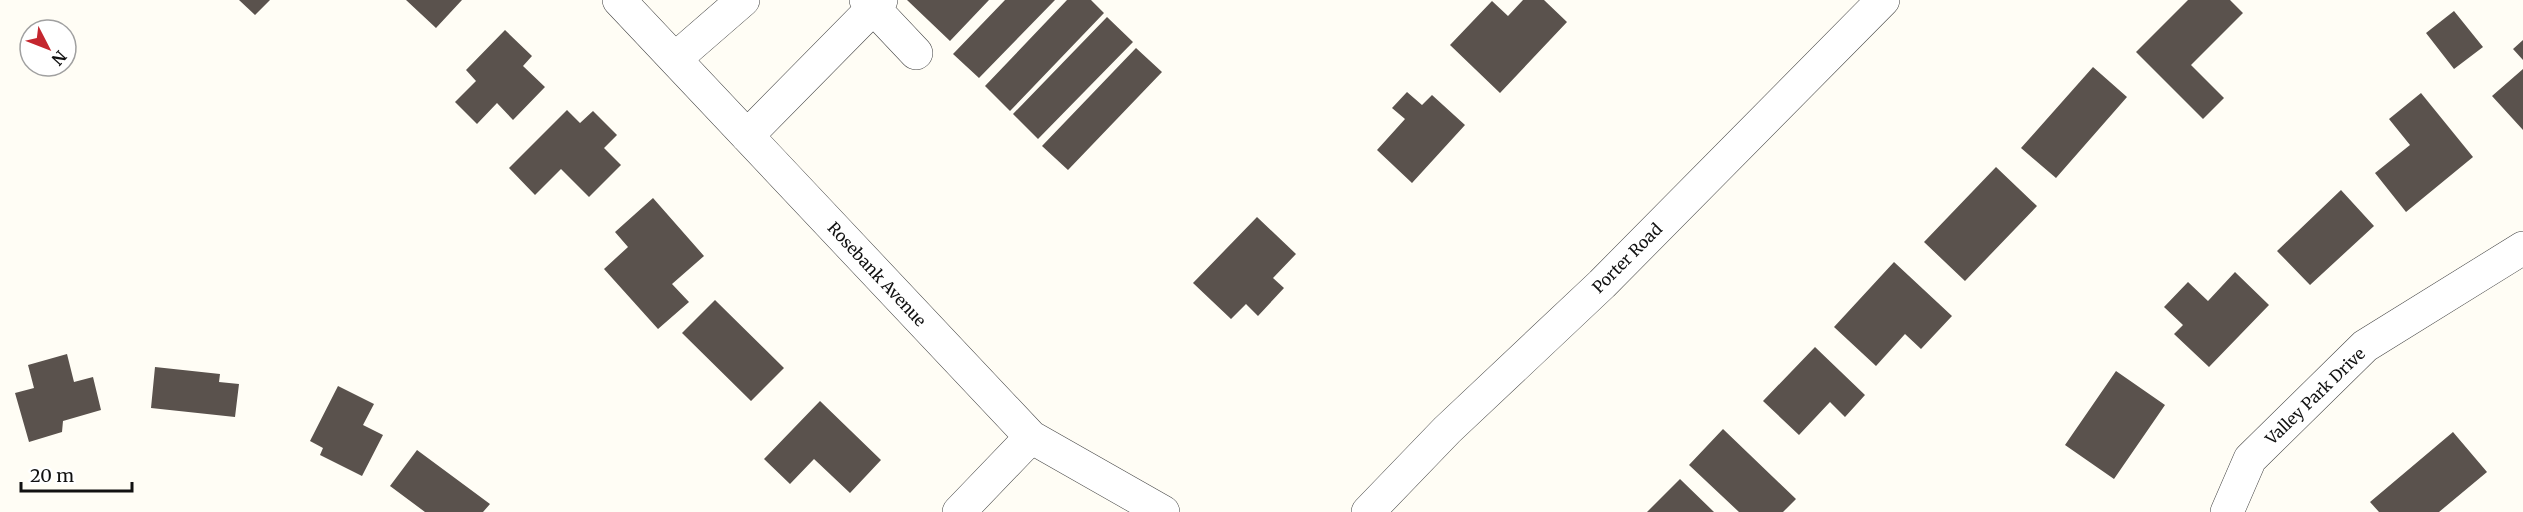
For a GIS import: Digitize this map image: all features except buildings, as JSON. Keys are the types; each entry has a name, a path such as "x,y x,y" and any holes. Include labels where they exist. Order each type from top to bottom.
{"street":[{"path":"675,59 743,0"},
{"name":"Porter Road","path":"1368,512 1447,430 1602,284 1883,0"},
{"path":"747,136 874,2 916,53"},
{"name":"Rosebank Avenue","path":"628,3 675,59 1030,437 1163,512"},
{"name":"Valley Park Drive","path":"2227,512 2250,459 2365,346 2523,248"},
{"path":"959,512 1030,437"}]}
